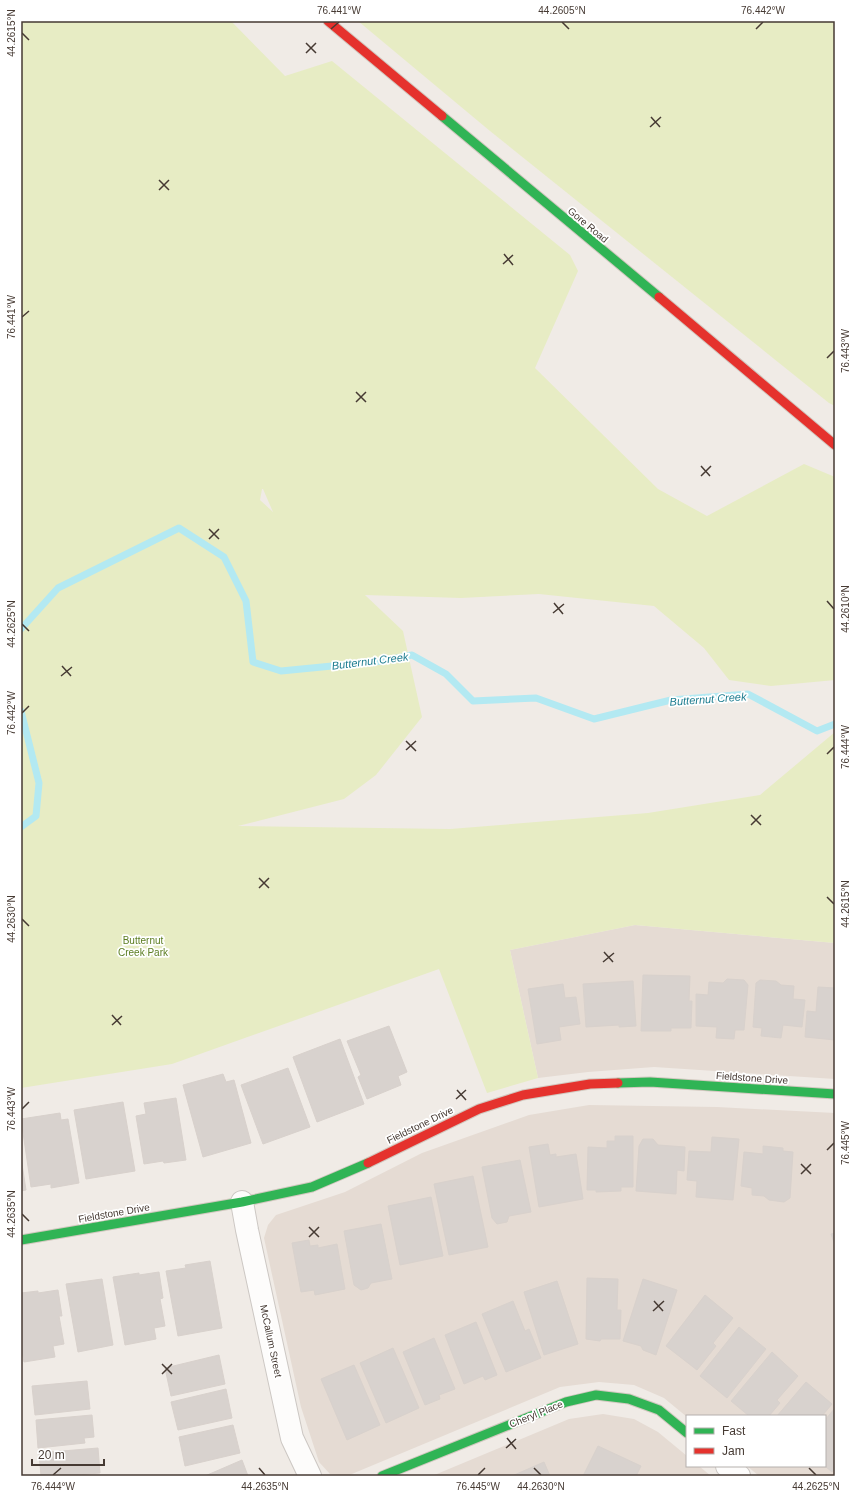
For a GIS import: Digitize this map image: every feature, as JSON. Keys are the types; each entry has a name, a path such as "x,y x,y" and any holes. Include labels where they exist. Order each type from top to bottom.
{"street":[{"name":"Gore Road","path":"328,21 835,445"},
{"name":"Fieldstone Drive","path":"21,1240 242,1202 312,1187 355,1169 428,1132 479,1109 523,1095 590,1084 650,1082 835,1094"},
{"name":"McCallum Street","path":"242,1202 246,1230 292,1438 310,1476"},
{"name":"Cheryl Place","path":"382,1476 566,1402 596,1395 629,1399 659,1410 686,1432"},
{"path":"728,1467 738,1476"}],"shaded area":[{"path":"635,925 835,943 835,1079 654,1067 588,1072 538,1078 510,950"},
{"path":"589,1105 717,1107 835,1113 835,1476 759,1476 748,1467 826,1467 826,1415 686,1416 664,1398 634,1385 599,1382 560,1387 347,1476 330,1474 319,1462 301,1407 264,1238 268,1225 276,1215 345,1192 422,1153 529,1115"},
{"path":"603,1414 634,1419 658,1432 686,1455 686,1467 700,1467 711,1476 432,1476 569,1419"}],"green space":[{"name":"Butternut Creek Park","path":"21,21 231,21 285,76 332,61 570,255 578,271 535,368 658,489 707,516 804,464 835,477 835,680 771,686 729,680 704,648 654,606 539,594 461,598 365,595 403,631 422,717 376,775 344,799 238,826 450,829 648,813 760,795 835,732 835,943 635,925 510,950 538,1078 487,1093 439,969 172,1064 21,1088","holes":["263,489 273,512 260,500"]},
{"path":"358,21 835,21 835,406 829,403 490,131"}],"building":[{"path":"643,975 690,976 689,1001 692,1001 691,1028 671,1028 671,1031 641,1031"},
{"path":"727,979 744,980 748,985 744,1030 735,1030 734,1039 716,1038 717,1027 696,1026 696,994 708,995 709,982 723,983"},
{"path":"760,980 776,981 781,985 794,986 793,999 805,1000 802,1027 783,1025 781,1038 761,1036 762,1028 753,1027 756,983"},
{"path":"633,981 636,1026 619,1027 619,1025 586,1027 583,984"},
{"path":"563,984 565,998 576,997 580,1024 559,1027 561,1040 537,1044 528,989"},
{"path":"818,987 835,988 835,1040 805,1037 807,1011 816,1012"},
{"path":"389,1026 407,1072 398,1076 401,1085 367,1099 358,1077 361,1075 347,1041"},
{"path":"340,1039 364,1104 317,1122 293,1057"},
{"path":"288,1068 310,1127 263,1144 241,1085"},
{"path":"223,1074 226,1082 234,1080 251,1143 203,1157 183,1085"},
{"path":"176,1098 186,1160 144,1164 136,1116 146,1114 144,1103"},
{"path":"123,1102 135,1171 86,1179 74,1110"},
{"path":"60,1113 61,1120 68,1119 79,1183 51,1188 51,1184 31,1187 21,1119"},
{"path":"615,1136 633,1136 633,1187 621,1187 621,1191 596,1192 596,1190 587,1190 588,1147 607,1148 607,1141 615,1141"},
{"path":"712,1137 739,1139 733,1200 696,1197 697,1181 687,1180 689,1151 711,1152"},
{"path":"643,1139 653,1139 658,1145 685,1147 684,1171 677,1170 676,1194 636,1191 639,1146"},
{"path":"548,1144 550,1155 556,1154 556,1157 576,1154 583,1199 539,1207 529,1147"},
{"path":"763,1146 783,1148 783,1151 793,1152 790,1198 784,1202 769,1200 764,1196 752,1195 752,1188 741,1186 744,1152 763,1154"},
{"path":"21,1158 26,1190 21,1191"},
{"path":"520,1160 531,1212 509,1216 507,1222 497,1224 492,1218 482,1167"},
{"path":"473,1176 488,1247 449,1255 434,1184"},
{"path":"431,1197 443,1256 400,1265 388,1206"},
{"path":"381,1224 392,1279 371,1283 368,1288 361,1290 354,1285 344,1231"},
{"path":"835,1233 835,1245 831,1234"},
{"path":"309,1240 310,1246 318,1245 318,1248 337,1244 345,1289 315,1295 314,1290 301,1292 292,1243"},
{"path":"210,1261 222,1328 178,1336 166,1271 186,1268 185,1265"},
{"path":"159,1272 163,1298 160,1299 165,1326 154,1328 156,1339 125,1345 113,1277"},
{"path":"587,1278 618,1279 617,1310 621,1310 620,1339 601,1339 600,1341 586,1339"},
{"path":"102,1279 113,1345 78,1352 66,1284"},
{"path":"643,1279 677,1290 656,1355 643,1350 641,1346 623,1341"},
{"path":"557,1281 578,1344 544,1355 524,1292"},
{"path":"58,1290 62,1316 59,1316 64,1344 53,1346 55,1357 24,1362 21,1346 21,1293 38,1291 38,1293"},
{"path":"705,1295 733,1318 713,1343 716,1346 697,1370 666,1346"},
{"path":"513,1301 525,1331 529,1329 541,1358 506,1372 482,1314"},
{"path":"476,1322 497,1375 485,1380 483,1376 464,1384 445,1335"},
{"path":"739,1327 766,1349 727,1398 700,1376"},
{"path":"434,1338 455,1389 439,1395 440,1399 425,1405 403,1352"},
{"path":"393,1348 419,1408 386,1423 360,1363"},
{"path":"772,1352 798,1376 777,1400 780,1403 770,1415 748,1415 731,1401"},
{"path":"219,1355 225,1384 171,1396 165,1368"},
{"path":"354,1365 380,1425 347,1440 321,1379"},
{"path":"87,1381 90,1409 35,1415 32,1386"},
{"path":"806,1382 832,1404 823,1415 778,1415"},
{"path":"226,1389 232,1418 178,1430 171,1402"},
{"path":"835,1408 835,1469 832,1472 826,1467 826,1419"},
{"path":"92,1415 94,1437 84,1438 85,1443 38,1448 36,1420"},
{"path":"233,1425 240,1453 185,1466 179,1437"},
{"path":"598,1446 641,1466 636,1476 583,1476"},
{"path":"98,1448 100,1473 66,1476 41,1476 39,1453"},
{"path":"242,1460 248,1476 205,1476"},
{"path":"544,1462 550,1476 512,1476"}],"waterway":[{"name":"Butternut Creek","path":"21,629 58,588 179,528 224,557 246,601 253,662 281,671 383,661 412,655 446,674 473,701 536,698 594,719 671,700 748,694 817,731 835,724"},
{"name":"Butternut Creek","path":"21,711 39,783 36,816 21,827"}],"traffic: fast":[{"path":"442,116 659,297"},
{"path":"618,1083 650,1082 835,1094"},
{"path":"21,1240 242,1202 312,1187 368,1163"},
{"path":"382,1476 566,1402 596,1395 629,1399 659,1410 686,1432"}],"traffic: jam":[{"path":"328,21 442,116"},
{"path":"659,297 835,445"},
{"path":"368,1163 479,1109 523,1095 590,1084 618,1083"}]}
